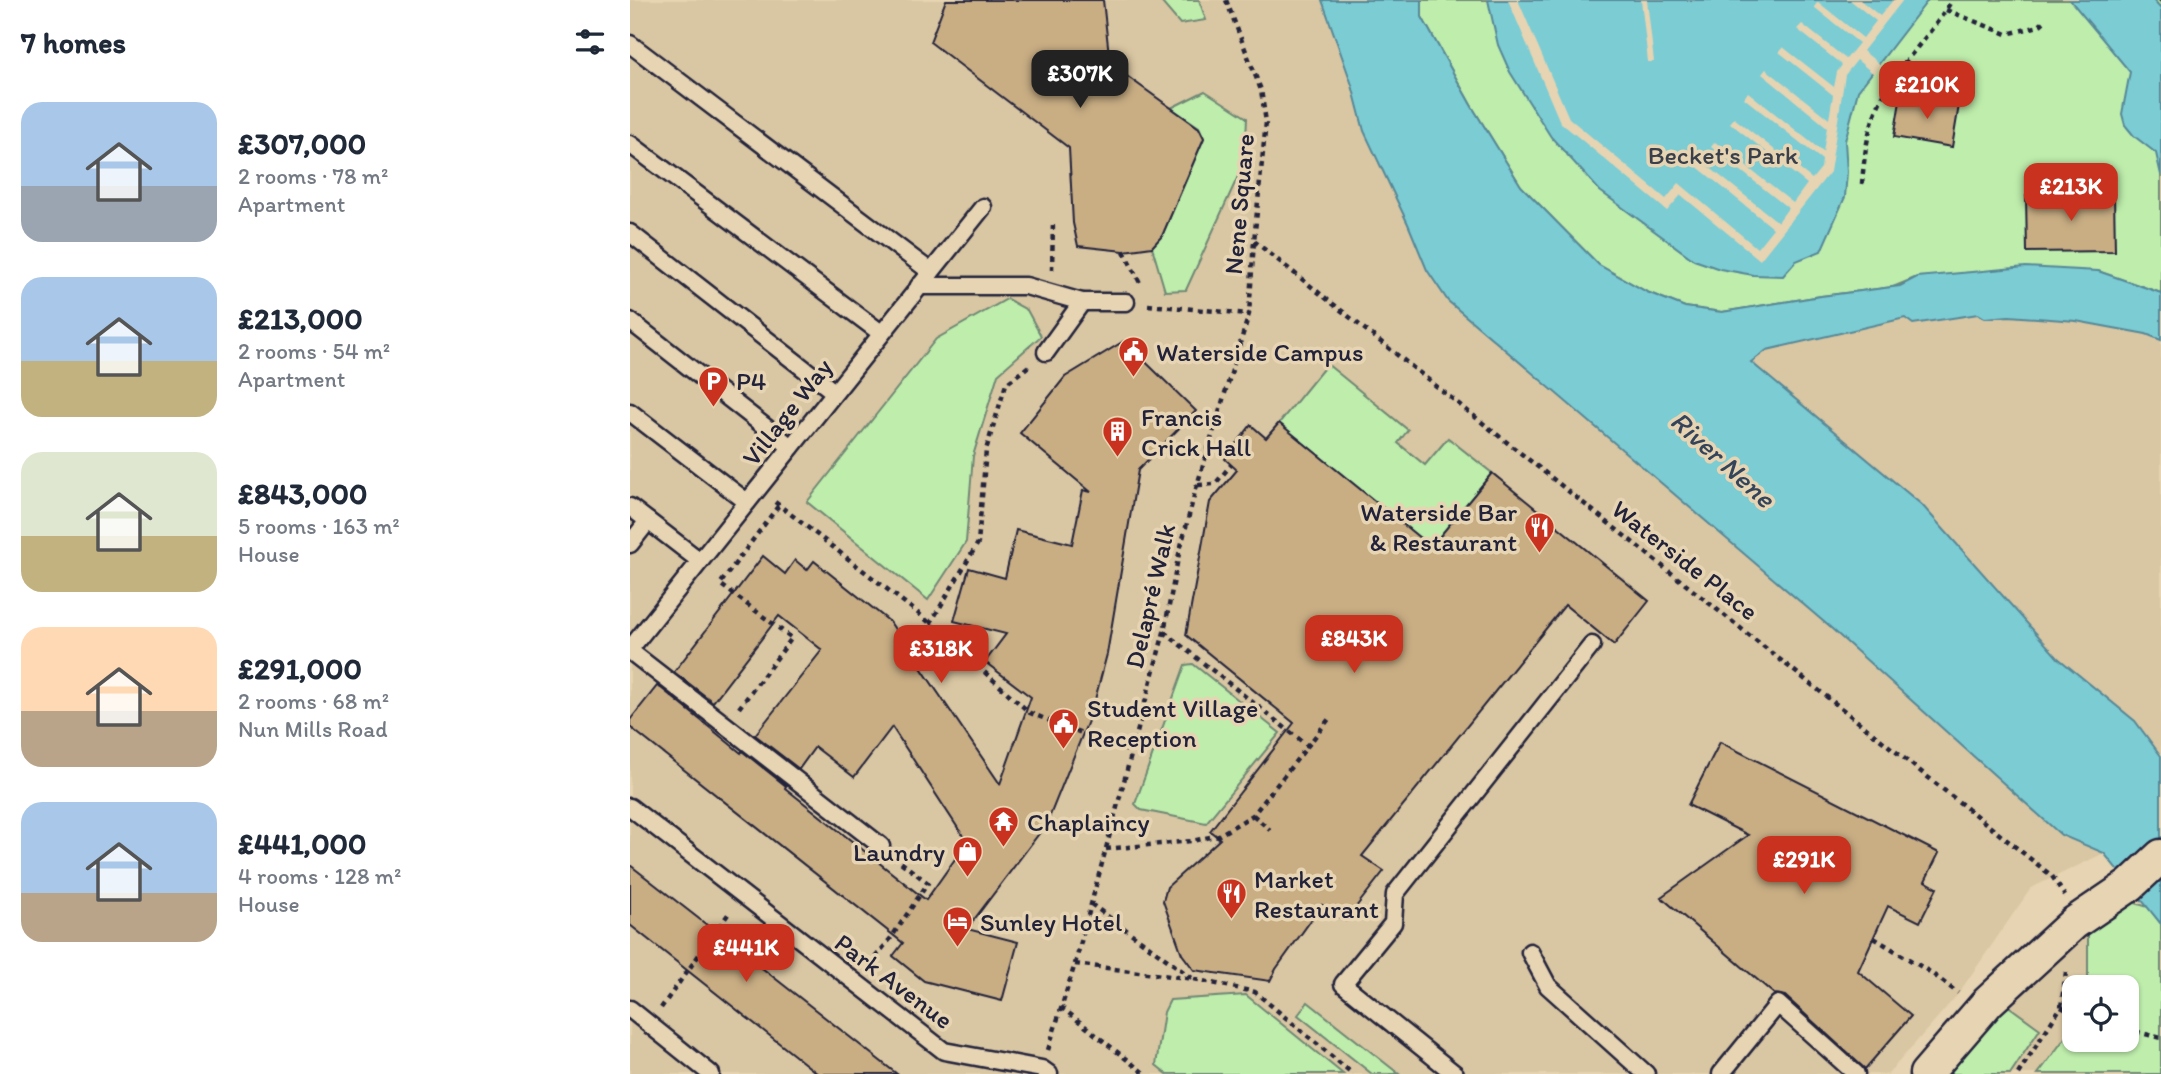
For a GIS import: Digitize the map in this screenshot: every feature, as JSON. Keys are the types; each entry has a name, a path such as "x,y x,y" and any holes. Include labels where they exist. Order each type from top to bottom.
{"street":[{"path":"1926,1074 1988,1002 2074,923 2130,885 2161,856"}],"lane":[{"path":"630,44 931,272"},
{"path":"630,144 881,333"},
{"name":"Village Way","path":"630,650 983,206"},
{"path":"630,233 834,392"},
{"path":"919,286 1026,286 1082,302 1126,302"},
{"path":"1046,352 1082,302"},
{"path":"630,321 791,447"},
{"path":"630,412 747,502"},
{"path":"630,507 700,561"},
{"path":"630,544 648,521"},
{"path":"1455,1074 1343,984 1393,923 1395,894 1592,645"},
{"path":"630,650 881,846"},
{"name":"Park Avenue","path":"630,807 944,1051 1045,1071"},
{"path":"1530,952 1548,986 1646,1074"},
{"path":"1721,1074 1778,1004 1856,1074"},
{"path":"630,1009 711,1074"}],"path":[{"name":"Nene Square","path":"1218,415 1249,314 1266,122 1261,90 1226,0"},
{"path":"1862,184 1866,145 1877,107 1892,81 1952,0"},
{"path":"1946,10 2007,34 2039,26 2047,19"},
{"path":"1051,293 1053,222"},
{"name":"Waterside Place","path":"1254,241 2052,876 2068,900 2074,923"},
{"path":"1124,251 1151,305"},
{"path":"1126,302 1249,314"},
{"path":"930,624 978,542 986,450 1006,384 1046,352"},
{"name":"Delapré Walk","path":"1045,1071 1164,632 1178,558 1218,415"},
{"path":"1198,485 1214,484 1231,464"},
{"path":"758,489 930,624 1030,713 1131,752"},
{"path":"725,725 792,638 720,584 779,506"},
{"path":"1164,632 1308,746"},
{"path":"1106,849 1192,841 1219,835 1253,815 1329,719"},
{"path":"1253,815 1270,830"},
{"path":"855,983 891,938 928,883 881,846"},
{"path":"650,1025 741,895"},
{"path":"1091,904 1194,979"},
{"path":"1874,937 1930,972 1964,998"},
{"path":"1075,964 1194,979 1255,992 1353,1074"},
{"path":"1061,1007 1145,1074"},
{"path":"2018,1074 2062,1008"},
{"path":"2139,1032 2161,1038"}],"shaded area":[{"path":"630,0 1322,0 1352,85 1364,131 1427,270 1550,387 1831,628 2061,835 2104,853 2031,888 1958,994 1888,1074 630,1074"},
{"path":"1978,314 1985,318 2009,316 2076,321 2146,334 2161,340 2161,756 2135,721 2058,658 1922,505 1751,362 1767,350 1905,318 1914,324"},
{"path":"2129,901 2148,907 2161,924 2161,1074 1943,1074 2049,959"}],"green space":[{"path":"1162,0 1199,0 1206,20 1180,24"},
{"name":"Becket's Park","path":"1422,0 2161,0 2161,293 2098,271 1917,277 1893,287 1722,312 1685,307 1647,292 1599,265 1521,186 1471,105 1422,17"},
{"path":"1205,91 1247,118 1245,161 1186,290 1165,291 1152,247 1162,236 1204,138 1199,127 1171,108"},
{"path":"1007,299 1027,310 1041,336 998,374 973,456 966,542 928,600 807,502 936,339"},
{"path":"1327,364 1408,430 1398,443 1425,465 1448,438 1492,473 1417,564 1409,529 1279,423"},
{"path":"1193,664 1280,733 1206,823 1141,810 1135,804 1185,665"},
{"path":"2129,901 2148,907 2161,924 2161,1074 2038,1074 2062,1042 2062,1052 2139,1052 2139,975 2088,975 2088,933"},
{"path":"1246,995 1343,1074 1167,1074 1156,1065 1164,1012 1170,1000"},
{"path":"1308,1002 1399,1074 1372,1074 1298,1015"},
{"path":"2007,1005 2040,1029 2010,1074 1943,1074"}],"water":[{"name":"River Nene","path":"1322,0 1422,0 1422,17 1471,105 1521,186 1599,265 1647,292 1685,307 1722,312 1900,286 1917,277 2026,267 2098,271 2161,293 2161,340 2146,334 2076,321 2009,316 1985,318 1978,314 1913,324 1905,318 1767,350 1751,362 1922,505 2058,658 2135,721 2161,756 2161,924 2104,853 2061,835 1831,628 1448,301 1427,270 1364,131 1352,85"},
{"path":"1488,0 1928,0 1858,91 1845,141 1845,197 1821,251 1796,261 1783,276 1753,275 1720,269 1694,260 1600,191 1551,137 1510,72 1498,45"},
{"path":"2070,0 2153,0 2161,9 2161,175 2156,153 2134,136 2125,125 2122,114 2130,72"}],"pier":[{"path":"1508,0 1518,0 1569,118 1666,199 1679,183 1757,248 1773,228 1695,165 1699,159 1778,222 1788,208 1711,147 1715,142 1793,203 1807,184 1730,123 1734,118 1812,179 1821,168 1822,160 1744,98 1748,92 1823,152 1827,127 1762,74 1766,69 1829,119 1833,95 1779,52 1783,47 1834,87 1837,72 1842,65 1797,29 1802,24 1846,59 1859,43 1814,7 1818,2 1863,38 1876,21 1850,0 1860,0 1880,16 1893,0 1903,0 1863,51 1881,65 1874,74 1857,60 1845,75 1830,172 1760,260 1681,195 1667,211 1560,122"},
{"path":"1641,0 1647,0 1654,62 1648,62"}],"building":[{"path":"946,0 1103,0 1110,64 1199,128 1204,138 1162,236 1152,247 1124,251 1078,246 1073,223 1069,148 930,42"},
{"path":"1901,95 1959,105 1952,147 1894,137"},
{"path":"2114,194 2115,251 2027,252 2026,196"},
{"path":"1124,341 1196,411 1138,470 1107,654 1092,711 1047,823 967,929 1018,942 1002,1001 924,981 893,956 903,943 630,727 630,720 657,686 661,688 926,900 967,842 892,727 854,777 815,747 799,769 755,735 822,650 779,616 713,702 674,672 763,556 785,574 795,560 807,570 814,561 890,622 1000,784 1031,697 985,662 1006,634 954,621 969,568 1005,578 1016,530 1072,544 1083,490 1091,492 1020,433 1065,377"},
{"path":"1279,423 1431,547 1492,473 1649,601 1614,645 1565,605 1362,856 1384,871 1345,921 1322,905 1270,981 1194,970 1182,954 1163,901 1167,887 1220,839 1210,831 1294,723 1186,635 1210,502 1237,470 1225,459 1251,425 1266,438"},
{"path":"1720,742 1939,853 1925,881 1937,888 1920,922 1888,906 1858,971 1911,1016 1865,1069 1785,996 1774,994 1661,897 1748,835 1688,805"},
{"path":"630,865 897,1074 818,1074 630,925"}],"place":[{"name":"Waterside Campus","path":"1133,379"},
{"name":"P4","path":"713,408"},
{"name":"Francis Crick Hall","path":"1118,459"},
{"name":"Waterside Bar & Restaurant","path":"1540,554"},
{"name":"Student Village Reception","path":"1064,750"},
{"name":"Chaplaincy","path":"1004,849"},
{"name":"Laundry","path":"968,879"},
{"name":"Market Restaurant","path":"1231,921"},
{"name":"Sunley Hotel","path":"957,949"}]}
